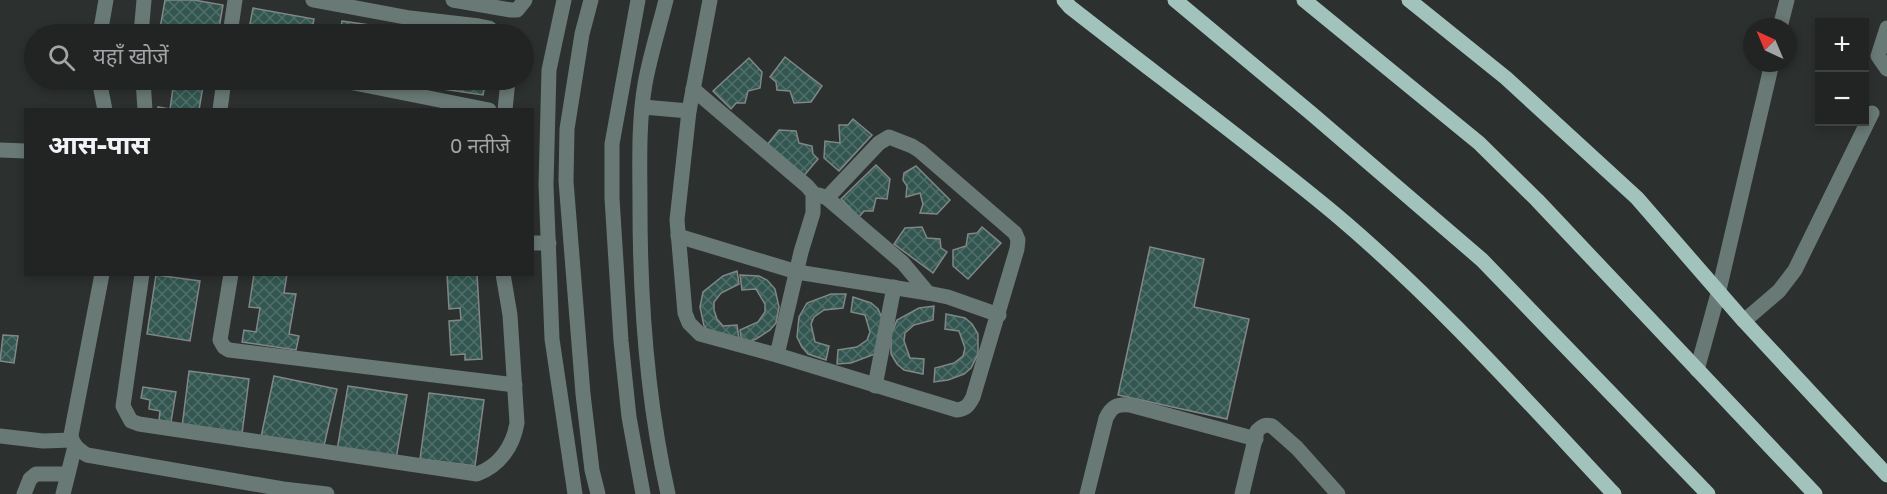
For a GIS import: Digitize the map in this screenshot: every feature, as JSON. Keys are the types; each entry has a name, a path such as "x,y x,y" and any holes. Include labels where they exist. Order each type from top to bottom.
{"main road":[{"path":"1064,0 1335,215 1387,261 1451,321 1614,494"},
{"path":"1175,0 1482,260 1708,494"},
{"path":"1304,0 1479,143 1537,200 1815,494"},
{"path":"1409,0 1506,78 1637,198 1744,321 1887,475"}],"street":[{"path":"102,24 106,0"},
{"path":"142,24 144,0"},
{"path":"231,24 235,0"},
{"path":"313,0 456,24"},
{"path":"453,0 511,10 518,10 525,0"},
{"path":"564,0 549,70 546,185 552,339 574,494"},
{"path":"591,0 582,34 567,129 566,181 583,394 592,470 598,494"},
{"path":"638,0 612,144 612,198 623,363 629,417 643,494"},
{"path":"666,0 645,83 639,168 645,350 655,433 668,494"},
{"path":"710,0 689,111 677,220 686,313 693,329 700,334 777,355 875,386 957,410 964,409 973,397 999,315 1018,240 1015,233 912,146 895,138 884,139 820,196 797,272 777,355"},
{"path":"1782,18 1787,0"},
{"path":"1887,28 1878,56 1887,69"},
{"path":"1697,370 1719,290 1770,72"},
{"path":"693,88 807,186 903,263 928,293"},
{"path":"101,90 105,108"},
{"path":"144,90 145,108"},
{"path":"220,108 223,90"},
{"path":"389,90 479,108"},
{"path":"505,108 507,90"},
{"path":"643,107 689,111"},
{"path":"1744,321 1779,291 1795,270 1872,113"},
{"path":"0,150 24,152"},
{"path":"678,236 797,272 948,297 999,315"},
{"path":"534,243 549,243"},
{"path":"63,494 73,443 71,435 102,276"},
{"path":"142,276 123,397 125,413 131,421 477,474 493,466 508,450 517,423 510,315 503,276"},
{"path":"231,276 220,340 229,350 515,385"},
{"path":"875,386 894,287"},
{"path":"1087,494 1106,418 1113,406 1119,404 1256,439"},
{"path":"1242,494 1257,431 1261,426 1267,424 1297,448 1338,494"},
{"path":"0,436 73,443 87,455 283,489 327,494"},
{"path":"24,494 30,478 36,474 67,474"}],"building":[{"path":"165,0 194,0 223,5 220,24 161,24"},
{"path":"253,8 314,19 313,24 250,24"},
{"path":"342,21 363,24 342,24"},
{"path":"785,57 822,86 811,102 794,103 790,91 777,90 776,82 770,77"},
{"path":"749,58 762,72 760,88 748,91 745,103 736,103 731,109 713,91"},
{"path":"173,90 202,90 199,108 170,108"},
{"path":"450,90 484,90 483,95"},
{"path":"853,119 872,135 839,171 824,158 825,141 840,143 839,125 848,125"},
{"path":"779,130 796,131 799,143 812,146 813,154 818,159 802,178 767,145"},
{"path":"876,165 890,179 887,199 876,198 873,211 864,211 859,217 841,199"},
{"path":"916,166 950,200 937,214 920,213 923,204 920,193 906,197 907,186 903,180 904,173"},
{"path":"922,227 927,238 940,239 941,248 947,252 933,273 894,244 905,228"},
{"path":"982,227 1001,243 968,279 953,266 953,250 966,246 968,234 977,233"},
{"path":"1150,247 1204,259 1194,307 1249,319 1227,419 1118,395"},
{"path":"737,271 739,284 721,293 714,302 714,310 723,326 737,325 739,339 712,335 704,326 700,307 703,292 723,276"},
{"path":"740,275 759,276 767,280 775,289 779,307 776,323 770,330 742,344 740,330 758,322 765,312 765,304 756,289 742,290"},
{"path":"156,276 200,281 190,341 147,334"},
{"path":"254,276 287,276 284,293 296,294 289,334 299,336 296,350 242,342 244,330 256,332 260,308 249,307"},
{"path":"447,276 477,276 482,359 465,360 465,354 451,355 449,321 461,320 460,308 449,309"},
{"path":"831,294 846,294 843,308 824,310 814,317 811,324 815,342 829,346 826,360 808,354 797,337 799,317 807,303"},
{"path":"853,297 871,303 878,309 883,320 875,354 851,363 837,364 838,350 857,347 867,340 870,332 865,315 851,312"},
{"path":"934,306 933,320 914,325 905,333 904,341 910,358 924,359 923,374 904,370 891,354 891,335 897,320 919,308"},
{"path":"946,314 965,318 972,324 978,334 978,354 971,368 964,374 934,382 935,368 954,363 963,356 965,348 959,331 945,329"},
{"path":"3,335 18,336 14,363 0,361"},
{"path":"189,371 249,379 242,434 182,427"},
{"path":"274,376 337,389 323,450 261,437"},
{"path":"348,386 407,395 396,459 337,450"},
{"path":"143,387 176,392 171,422 159,420 160,411 149,409 150,400 141,398"},
{"path":"429,393 484,400 475,466 420,459"}]}
